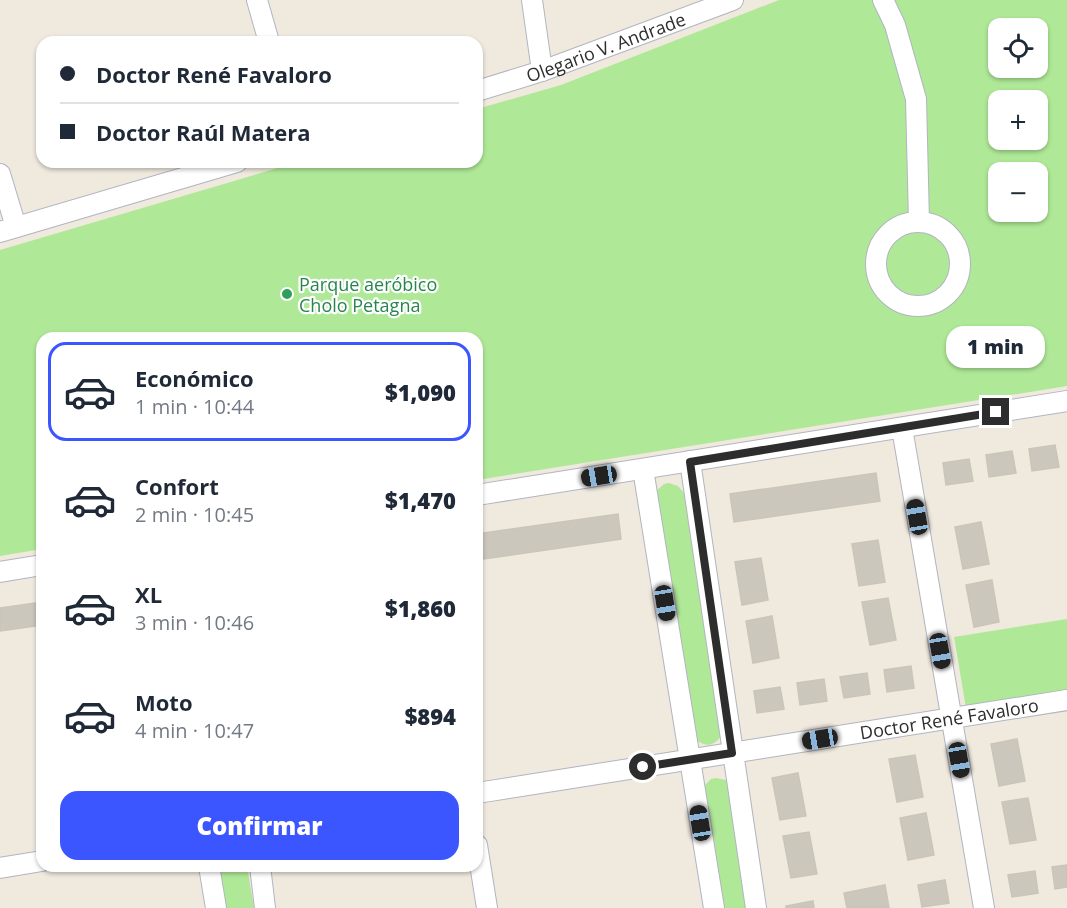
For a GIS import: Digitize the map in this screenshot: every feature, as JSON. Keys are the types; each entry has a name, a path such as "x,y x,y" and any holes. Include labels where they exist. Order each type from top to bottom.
{"street":[{"path":"257,0 267,36"},
{"path":"532,0 542,71"},
{"name":"Olegario V. Andrade","path":"483,89 542,71 733,0"},
{"path":"883,0 894,25 916,99 919,222"},
{"path":"0,174 8,230 217,168"},
{"path":"919,222 932,224 949,236 959,252 961,266 958,280 951,292 940,301 927,306 913,307 900,303 888,295 880,283 876,270 876,255 881,242 897,227 919,222"},
{"path":"483,494 1067,401"},
{"path":"902,428 984,908"},
{"path":"690,462 756,908"},
{"path":"643,469 714,908"},
{"path":"0,572 36,566"},
{"name":"Doctor René Favaloro","path":"483,792 1067,700"},
{"path":"0,868 36,862"},
{"path":"209,872 216,908"},
{"path":"261,872 265,908"},
{"path":"482,872 488,908"}],"green space":[{"path":"779,0 1067,0 1067,386 483,479 483,332 36,332 36,550 0,556 0,250 278,168 483,168 483,107 561,85"},
{"path":"669,483 678,486 684,493 723,729 719,739 708,745 694,738 656,491"},
{"path":"1067,619 1067,692 966,708 954,637"},
{"path":"711,779 726,780 729,784 750,908 719,908 704,786"},
{"path":"218,872 248,872 254,908 223,908"}],"building":[{"path":"1055,445 1059,467 1032,471 1029,449"},
{"path":"1012,451 1016,473 989,477 986,455"},
{"path":"969,459 973,481 946,485 943,463"},
{"path":"876,473 880,501 734,522 730,494"},
{"path":"618,514 621,539 483,559 483,533"},
{"path":"981,522 989,564 963,569 955,527"},
{"path":"878,540 885,582 859,586 852,544"},
{"path":"761,558 768,600 742,605 735,562"},
{"path":"992,580 999,622 974,627 966,585"},
{"path":"888,598 896,640 870,645 862,602"},
{"path":"36,603 36,626 0,631 0,608"},
{"path":"772,616 779,658 753,663 746,621"},
{"path":"911,666 914,688 887,692 884,670"},
{"path":"867,673 870,694 844,698 840,677"},
{"path":"824,679 827,701 800,705 797,683"},
{"path":"780,687 784,709 757,713 754,691"},
{"path":"1017,739 1025,781 999,786 991,744"},
{"path":"915,755 923,797 897,802 889,759"},
{"path":"798,773 806,816 780,820 772,778"},
{"path":"1028,798 1036,840 1010,844 1002,802"},
{"path":"926,813 934,855 908,860 900,818"},
{"path":"809,832 817,874 791,878 783,836"},
{"path":"1067,865 1067,887 1055,889 1052,867"},
{"path":"1035,871 1038,893 1012,897 1008,875"},
{"path":"945,880 949,903 922,907 918,885"},
{"path":"885,885 889,908 847,908 844,893"},
{"path":"813,901 814,908 786,908 786,906"}],"place":[{"name":"Parque aeróbico Cholo Petagna","path":"287,294"}],"route":[{"path":"643,767 732,753 690,462 996,412"}]}
